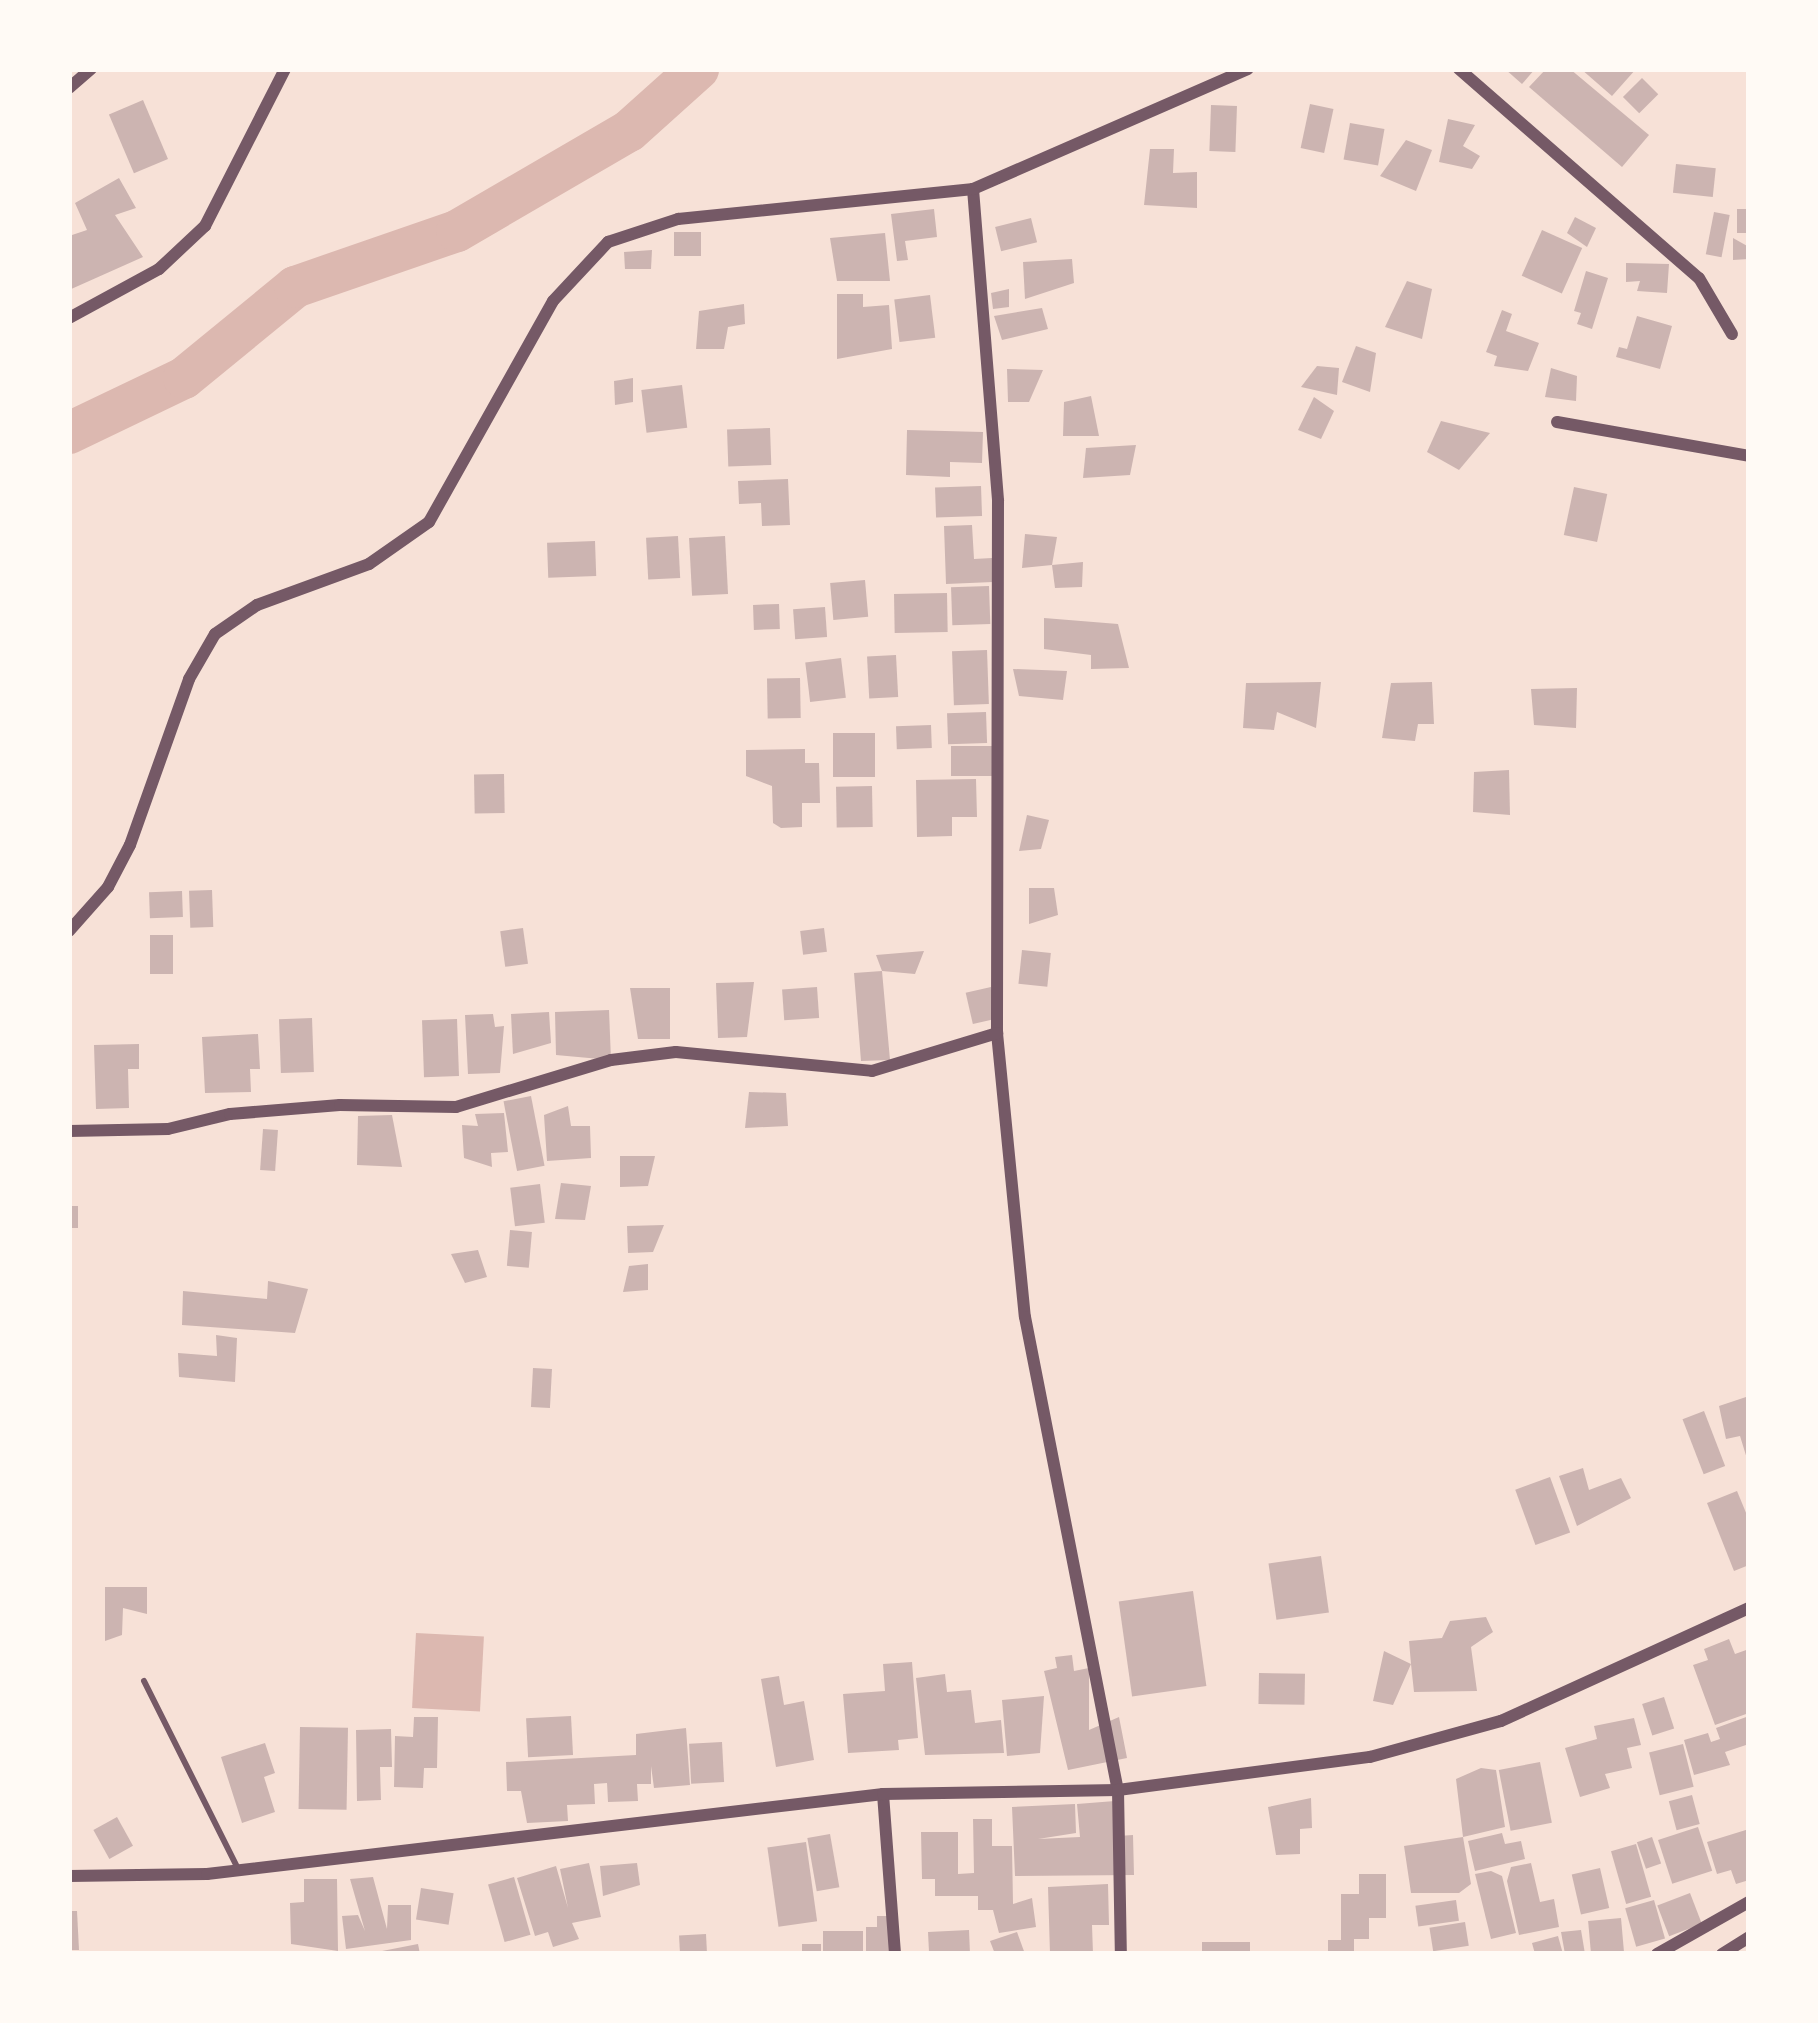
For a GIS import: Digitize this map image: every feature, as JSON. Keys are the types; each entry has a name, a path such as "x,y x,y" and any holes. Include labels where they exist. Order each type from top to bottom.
{"street":[{"path":"69,88 92,69"},
{"path":"69,318 159,268 206,226 284,69"},
{"path":"69,931 108,887 130,845 189,679 214,634 257,605 369,564 429,523 553,301 586,258 630,230 678,219 973,189 1248,69"},
{"path":"1459,69 1700,278 1732,334"},
{"path":"973,189 998,500 998,1033 1025,1317 1118,1790 1120,1954"},
{"path":"1557,422 1749,456"},
{"path":"69,1131 168,1130 230,1114 340,1105 456,1107 611,1060 676,1052 872,1071 998,1033"},
{"path":"69,1876 239,1870 883,1793 1118,1790 1370,1757 1501,1721 1749,1608"},
{"path":"883,1793 895,1954"},
{"path":"1657,1954 1747,1910"},
{"path":"1722,1954 1749,1937"}],"lane":[{"path":"144,1681 239,1870"}],"shaded area":[{"path":"416,1633 484,1637 480,1711 412,1708"}],"building":[{"path":"1505,69 1535,69 1522,84"},
{"path":"1546,69 1570,69 1649,135 1622,167 1529,87"},
{"path":"1581,69 1636,69 1612,96"},
{"path":"1642,78 1658,94 1639,113 1623,97"},
{"path":"143,100 168,159 134,173 109,114"},
{"path":"1310,104 1333,109 1324,153 1301,148"},
{"path":"1211,105 1237,106 1235,152 1209,151"},
{"path":"1448,119 1475,125 1463,146 1480,156 1472,169 1439,162"},
{"path":"1350,123 1384,129 1378,166 1344,159"},
{"path":"1406,140 1432,150 1416,191 1380,176"},
{"path":"1150,149 1174,149 1173,173 1197,172 1197,208 1144,205"},
{"path":"1676,164 1716,168 1713,197 1673,193"},
{"path":"119,178 136,208 115,215 143,257 69,290 69,236 87,230 75,203"},
{"path":"934,209 937,237 905,241 908,260 897,261 891,214"},
{"path":"1737,209 1749,209 1749,233 1737,233"},
{"path":"1714,212 1730,215 1722,257 1706,254"},
{"path":"1575,217 1596,228 1587,247 1567,233"},
{"path":"1031,218 1037,242 1001,251 995,227"},
{"path":"1542,230 1582,248 1562,294 1522,276"},
{"path":"674,232 701,232 701,256 674,256"},
{"path":"885,233 890,281 837,281 830,238"},
{"path":"1733,238 1749,247 1749,259 1733,260"},
{"path":"652,250 651,269 625,269 624,252"},
{"path":"1072,259 1074,283 1025,299 1023,262"},
{"path":"1626,263 1669,264 1667,293 1637,291 1640,281 1626,282"},
{"path":"1586,271 1608,278 1592,329 1577,324 1581,313 1574,311"},
{"path":"1407,281 1432,289 1422,339 1385,327"},
{"path":"1009,289 1009,307 993,309 991,293"},
{"path":"837,294 863,294 863,307 889,305 892,349 837,359"},
{"path":"930,295 935,338 900,342 894,299"},
{"path":"744,304 745,324 728,327 724,349 696,349 699,311"},
{"path":"1042,308 1048,329 1002,340 994,316"},
{"path":"1502,310 1512,314 1506,331 1539,343 1528,371 1494,366 1497,356 1486,352"},
{"path":"1637,316 1672,326 1660,369 1616,357 1619,347 1627,349"},
{"path":"1356,346 1376,353 1370,392 1342,382"},
{"path":"1317,366 1339,368 1337,395 1301,387"},
{"path":"1551,368 1577,376 1576,401 1545,397"},
{"path":"1007,369 1043,370 1029,402 1008,402"},
{"path":"633,378 633,402 615,405 614,381"},
{"path":"682,385 687,428 647,433 641,390"},
{"path":"1091,396 1099,436 1063,436 1064,402"},
{"path":"1314,397 1334,411 1321,439 1298,430"},
{"path":"1441,421 1490,433 1459,470 1427,452"},
{"path":"770,428 771,465 728,466 727,430"},
{"path":"907,430 983,432 982,463 950,462 950,477 906,475"},
{"path":"1136,445 1130,475 1083,478 1086,448"},
{"path":"788,479 790,525 762,526 761,503 739,504 738,481"},
{"path":"981,486 982,516 936,518 935,488"},
{"path":"1574,487 1607,494 1597,542 1564,535"},
{"path":"972,525 974,559 992,558 993,582 946,584 944,526"},
{"path":"1025,534 1057,537 1052,565 1022,568"},
{"path":"678,536 680,578 648,580 646,538"},
{"path":"725,536 728,594 692,596 689,538"},
{"path":"595,541 596,576 548,578 547,543"},
{"path":"1083,562 1082,587 1055,588 1052,565"},
{"path":"865,580 868,617 833,620 830,583"},
{"path":"989,586 990,624 952,625 951,587"},
{"path":"947,593 948,632 895,633 894,594"},
{"path":"779,604 780,629 754,630 753,605"},
{"path":"825,607 827,637 795,639 793,609"},
{"path":"1044,618 1118,624 1129,668 1091,669 1091,655 1044,649"},
{"path":"987,650 989,704 954,705 952,651"},
{"path":"896,655 898,697 869,698 867,657"},
{"path":"841,658 846,698 810,702 805,662"},
{"path":"1013,669 1067,671 1063,700 1019,696"},
{"path":"800,678 801,718 768,719 767,679"},
{"path":"1321,682 1316,728 1277,712 1274,730 1243,728 1246,683"},
{"path":"1432,682 1434,724 1418,724 1415,741 1382,738 1391,683"},
{"path":"1577,688 1576,728 1534,725 1531,689"},
{"path":"986,712 987,743 948,744 947,713"},
{"path":"931,725 932,748 897,749 896,726"},
{"path":"833,733 875,733 875,777 833,777"},
{"path":"951,746 994,746 994,776 951,776"},
{"path":"805,749 805,763 819,763 820,803 802,803 802,827 781,828 773,823 772,786 746,776 746,750"},
{"path":"1509,770 1510,815 1473,812 1474,772"},
{"path":"504,774 505,813 475,814 474,775"},
{"path":"976,779 977,817 952,817 952,836 917,837 916,780"},
{"path":"872,786 873,827 837,828 836,787"},
{"path":"1027,815 1049,820 1041,849 1019,851"},
{"path":"1029,888 1054,888 1058,915 1029,924"},
{"path":"212,890 213,927 190,928 189,891"},
{"path":"182,891 183,917 150,918 149,892"},
{"path":"523,928 528,964 505,967 500,931"},
{"path":"824,928 827,952 803,955 800,931"},
{"path":"150,935 173,935 173,974 150,974"},
{"path":"1022,950 1051,953 1047,987 1018,984"},
{"path":"924,951 915,974 882,971 876,955"},
{"path":"882,971 890,1060 861,1061 854,973"},
{"path":"754,982 747,1037 718,1038 716,983"},
{"path":"817,987 819,1018 784,1020 782,989"},
{"path":"991,987 998,1018 973,1024 966,993"},
{"path":"630,988 670,988 670,1039 638,1039"},
{"path":"609,1010 611,1060 556,1055 555,1012"},
{"path":"549,1012 551,1043 513,1054 511,1014"},
{"path":"493,1014 495,1027 504,1026 500,1073 468,1074 465,1015"},
{"path":"312,1018 314,1072 281,1073 279,1019"},
{"path":"457,1019 459,1076 424,1077 422,1020"},
{"path":"258,1034 260,1069 250,1069 251,1092 205,1093 202,1037"},
{"path":"139,1044 139,1069 128,1069 129,1108 96,1109 94,1045"},
{"path":"749,1092 786,1093 788,1126 745,1128"},
{"path":"531,1096 545,1166 517,1171 504,1101"},
{"path":"568,1106 571,1126 590,1126 591,1158 547,1161 544,1115"},
{"path":"504,1113 508,1152 491,1153 492,1167 464,1158 462,1125 478,1126 475,1114"},
{"path":"392,1115 402,1167 357,1165 358,1116"},
{"path":"263,1129 278,1130 275,1171 260,1170"},
{"path":"620,1156 655,1156 648,1186 620,1187"},
{"path":"561,1183 591,1186 585,1220 555,1219"},
{"path":"540,1184 545,1223 515,1226 510,1188"},
{"path":"69,1206 78,1206 78,1228 69,1228"},
{"path":"664,1225 653,1252 628,1253 627,1226"},
{"path":"510,1230 532,1232 529,1268 507,1266"},
{"path":"478,1250 487,1277 465,1283 451,1254"},
{"path":"648,1264 648,1290 623,1292 629,1266"},
{"path":"268,1281 308,1289 295,1333 182,1325 183,1291 267,1299"},
{"path":"216,1335 237,1338 235,1382 179,1377 178,1353 217,1356"},
{"path":"533,1368 552,1369 550,1408 531,1407"},
{"path":"1749,1396 1748,1462 1740,1436 1726,1439 1719,1406"},
{"path":"1704,1411 1725,1466 1704,1474 1683,1419"},
{"path":"1583,1468 1589,1490 1621,1478 1631,1498 1577,1526 1559,1476"},
{"path":"1550,1477 1570,1532 1535,1545 1515,1490"},
{"path":"1737,1491 1749,1520 1749,1565 1734,1571 1707,1503"},
{"path":"1321,1556 1329,1612 1276,1620 1269,1563"},
{"path":"105,1587 147,1587 147,1614 123,1608 122,1635 105,1641"},
{"path":"1193,1591 1206,1686 1132,1697 1119,1601"},
{"path":"1486,1617 1493,1632 1471,1647 1477,1691 1414,1692 1409,1641 1442,1638 1450,1621"},
{"path":"1729,1639 1735,1654 1749,1649 1749,1713 1715,1725 1693,1665 1708,1660 1704,1649"},
{"path":"1384,1651 1411,1664 1393,1705 1373,1701"},
{"path":"1072,1655 1074,1671 1089,1668 1089,1730 1119,1717 1127,1758 1068,1770 1044,1671 1057,1668 1055,1657"},
{"path":"912,1662 918,1738 898,1740 899,1750 848,1753 843,1694 885,1691 883,1664"},
{"path":"1259,1673 1305,1674 1304,1705 1258,1704"},
{"path":"945,1674 947,1692 971,1690 975,1723 1001,1720 1004,1753 925,1755 916,1678"},
{"path":"779,1676 784,1705 804,1701 814,1760 776,1767 761,1679"},
{"path":"1044,1696 1040,1753 1007,1756 1002,1700"},
{"path":"1664,1697 1674,1728 1652,1735 1642,1704"},
{"path":"571,1716 573,1755 528,1757 526,1718"},
{"path":"1749,1716 1749,1744 1725,1752 1730,1765 1694,1775 1684,1740 1708,1733 1711,1742 1720,1739 1716,1728"},
{"path":"414,1717 438,1717 437,1768 424,1768 423,1788 394,1787 395,1736 413,1737"},
{"path":"1634,1718 1641,1745 1627,1748 1632,1768 1605,1774 1610,1788 1580,1797 1565,1748 1597,1739 1594,1726"},
{"path":"300,1727 348,1728 347,1810 299,1809"},
{"path":"686,1728 690,1785 654,1788 651,1766 651,1784 637,1784 638,1801 608,1802 607,1783 594,1784 595,1804 567,1805 568,1821 527,1823 521,1791 507,1791 506,1762 636,1755 636,1734"},
{"path":"391,1729 392,1767 380,1767 381,1800 357,1801 356,1730"},
{"path":"722,1742 724,1782 691,1784 689,1744"},
{"path":"265,1743 275,1773 264,1777 275,1812 242,1823 221,1757"},
{"path":"1683,1744 1694,1787 1660,1795 1649,1752"},
{"path":"1540,1762 1552,1823 1511,1831 1499,1770"},
{"path":"1481,1768 1496,1770 1505,1827 1463,1837 1456,1779"},
{"path":"1692,1795 1700,1824 1677,1830 1669,1801"},
{"path":"1311,1798 1312,1828 1300,1829 1300,1854 1276,1855 1268,1807"},
{"path":"1115,1801 1118,1836 1133,1835 1134,1875 1015,1876 1012,1807 1075,1804 1076,1833 1038,1839 1080,1837 1077,1804"},
{"path":"117,1817 133,1846 109,1859 93,1830"},
{"path":"973,1819 992,1819 992,1846 1012,1846 1013,1904 1032,1898 1036,1927 999,1933 993,1910 978,1910 978,1896 935,1896 935,1879 922,1879 921,1832 958,1832 958,1874 974,1873"},
{"path":"1698,1827 1712,1871 1672,1884 1658,1840"},
{"path":"1749,1829 1749,1880 1736,1884 1731,1870 1717,1874 1707,1842"},
{"path":"1502,1833 1505,1844 1521,1841 1525,1859 1475,1871 1468,1841"},
{"path":"830,1834 839,1887 817,1891 807,1838"},
{"path":"1463,1837 1471,1884 1459,1893 1411,1893 1404,1846"},
{"path":"1652,1837 1661,1863 1646,1869 1637,1842"},
{"path":"806,1842 817,1921 779,1927 767,1847"},
{"path":"1636,1844 1651,1897 1626,1904 1611,1851"},
{"path":"589,1863 601,1917 572,1923 579,1939 553,1947 548,1932 535,1936 517,1878 556,1866 568,1908 560,1869"},
{"path":"637,1863 640,1885 603,1896 600,1866"},
{"path":"1531,1863 1540,1902 1554,1899 1559,1927 1519,1935 1507,1881 1511,1867"},
{"path":"1600,1868 1609,1908 1581,1914 1572,1875"},
{"path":"1491,1871 1502,1876 1516,1933 1491,1939 1475,1874"},
{"path":"1359,1874 1386,1874 1386,1918 1369,1918 1369,1939 1354,1939 1354,1954 1328,1954 1328,1940 1341,1940 1341,1894 1359,1894"},
{"path":"373,1877 387,1929 388,1905 411,1905 411,1940 346,1949 342,1916 358,1915 365,1931 350,1879"},
{"path":"514,1877 531,1935 505,1942 488,1884"},
{"path":"304,1879 337,1879 338,1951 291,1944 290,1903 304,1902"},
{"path":"1108,1884 1109,1925 1092,1925 1093,1954 1050,1954 1048,1887"},
{"path":"421,1888 454,1893 449,1925 416,1920"},
{"path":"1690,1893 1702,1924 1669,1936 1657,1906"},
{"path":"1456,1900 1459,1921 1418,1927 1415,1906"},
{"path":"1654,1900 1665,1938 1636,1947 1625,1908"},
{"path":"69,1911 77,1911 79,1950 69,1950"},
{"path":"877,1916 890,1916 890,1954 866,1954 866,1927 877,1927"},
{"path":"1621,1918 1624,1952 1591,1954 1588,1921"},
{"path":"1465,1922 1469,1946 1433,1951 1429,1928"},
{"path":"969,1930 970,1954 929,1952 928,1932"},
{"path":"1581,1930 1585,1954 1565,1954 1561,1932"},
{"path":"823,1931 863,1931 863,1954 823,1954"},
{"path":"1017,1932 1025,1954 995,1954 990,1941"},
{"path":"706,1934 707,1954 680,1954 679,1935"},
{"path":"1558,1936 1563,1954 1535,1954 1532,1943"},
{"path":"1202,1942 1250,1942 1250,1954 1202,1954"},
{"path":"418,1944 420,1954 377,1954 377,1952"},
{"path":"802,1944 821,1944 821,1954 802,1954"}],"waterway":[{"path":"69,433 184,378 295,287 457,231 629,131 698,69"}]}
